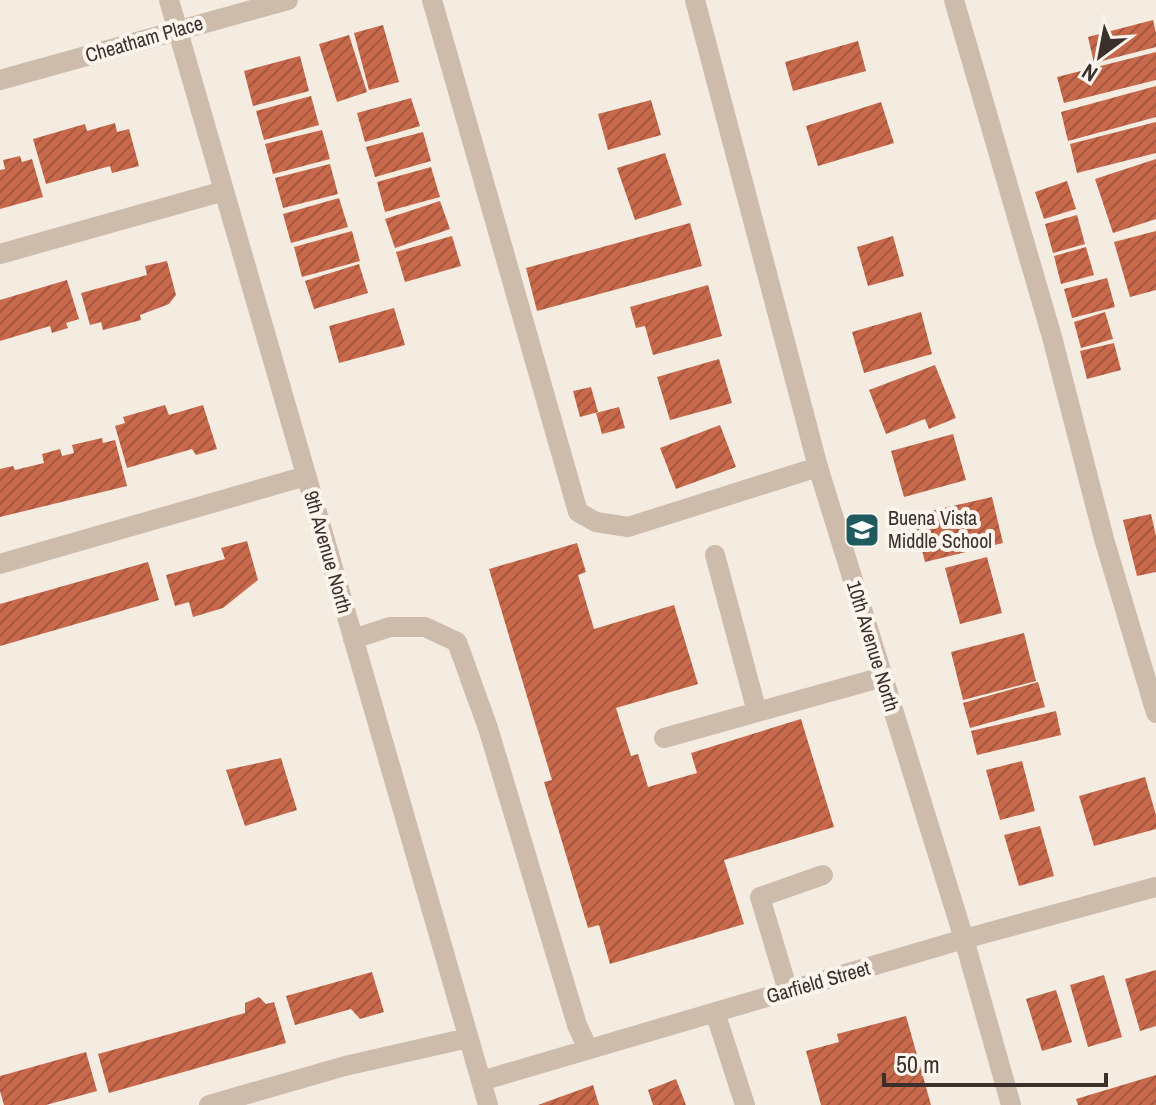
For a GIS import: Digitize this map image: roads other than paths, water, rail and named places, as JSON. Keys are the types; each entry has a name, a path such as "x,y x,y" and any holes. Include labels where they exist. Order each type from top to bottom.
{"street":[{"name":"9th Avenue North","path":"169,0 488,1105"},
{"name":"Cheatham Place","path":"0,80 288,0"},
{"path":"432,0 578,512 596,522 628,527 818,467"},
{"name":"10th Avenue North","path":"695,0 818,467 964,939 1011,1105"},
{"path":"954,0 1052,337 1104,539 1156,713"},
{"path":"0,254 224,191"},
{"path":"0,564 306,476"},
{"path":"715,555 757,712"},
{"path":"353,639 390,627 425,627 457,642 488,728 577,1025 588,1049"},
{"path":"664,738 883,677"},
{"path":"788,991 760,897 823,875"},
{"name":"Garfield Street","path":"481,1081 964,939 1156,887"},
{"path":"715,1012 745,1105"},
{"path":"209,1105 345,1066 468,1038"}],"place":[{"name":"Buena Vista Middle School","path":"862,530"}]}
